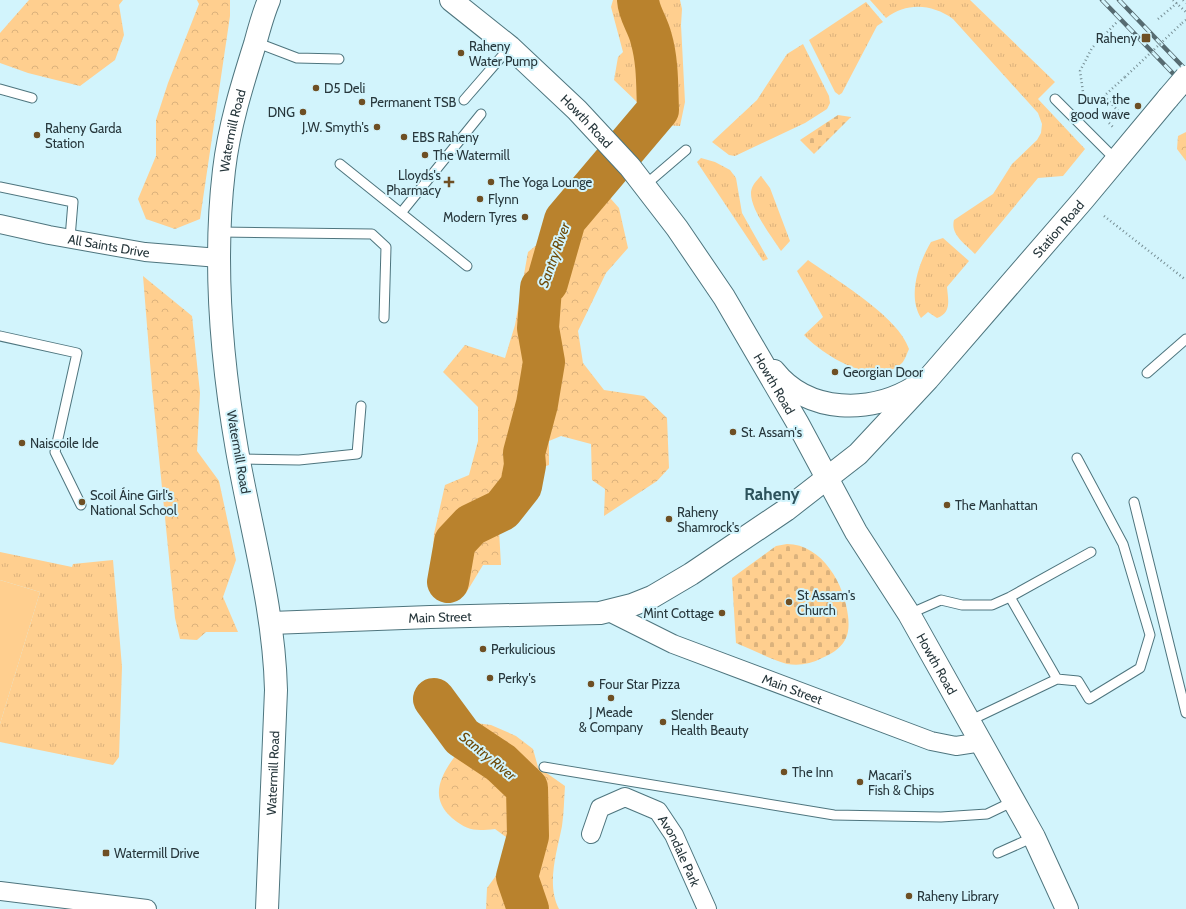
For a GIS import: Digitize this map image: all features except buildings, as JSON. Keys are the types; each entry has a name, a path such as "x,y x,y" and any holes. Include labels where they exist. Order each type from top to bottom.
{"main road":[{"name":"Watermill Road","path":"267,909 276,690 271,623 239,459 226,367 221,321 219,258 224,169 242,85 269,0"},
{"name":"Howth Road","path":"461,3 577,110 630,167 677,228 724,297 797,422 856,532 909,614 982,742 1034,837 1067,909"},
{"name":"Station Road","path":"826,478 858,454 928,379 1186,77"},
{"name":"Station Road","path":"750,342 776,375 795,391 817,401 833,406 856,406 880,402 908,391 928,379"},
{"name":"Main Street","path":"271,623 609,612 652,597 691,574 786,510 826,478"}],"street":[{"name":"All Saints Drive","path":"0,224 145,252 219,258"},
{"name":"Main Street","path":"609,612 673,644 931,741 956,746 982,742"},
{"name":"Avondale Park","path":"591,834 600,808 626,797 658,811 674,835 707,909"},
{"path":"10,898 147,909"}],"lane":[{"path":"255,42 297,58 340,59"},
{"path":"464,100 510,47"},
{"path":"0,89 32,98"},
{"path":"1055,99 1116,160"},
{"path":"401,213 481,114"},
{"path":"644,186 686,150"},
{"path":"340,164 467,266"},
{"path":"0,187 73,202 70,238"},
{"path":"220,232 372,234 386,246 384,318"},
{"path":"0,336 76,353 55,452 81,505"},
{"path":"1147,373 1186,339"},
{"path":"239,459 298,460 357,454 361,406"},
{"path":"969,721 1057,679 1078,681 1089,699 1140,668 1150,634 1123,544 1076,458"},
{"path":"1134,502 1186,713"},
{"path":"909,614 941,600 962,605 992,605 1010,597 1091,552"},
{"path":"1010,597 1057,679"},
{"path":"544,767 834,815 941,817 987,814 1014,800"},
{"path":"998,853 1034,837"}],"path":[{"path":"1173,0 1186,12"},
{"path":"1183,0 1186,3"},
{"path":"1158,19 1177,3"},
{"path":"1125,77 1186,20"},
{"path":"1084,99 1080,71 1092,48 1117,22"},
{"path":"1104,216 1186,280"}],"green space":[{"path":"29,0 123,0 119,5 124,35 115,60 80,86 28,73 0,63 0,33"},
{"path":"197,0 230,0 230,16 200,219 175,229 146,219 138,199 156,156 156,120 168,83 199,4"},
{"path":"613,0 680,0 682,9 681,25 685,102 680,126 661,125 614,80 618,57 623,52 611,7"},
{"path":"870,0 970,0 1055,82 1038,99 1085,149 1063,176 1038,178 975,254 957,235 953,225 954,220 993,194 1012,164 1037,140 1041,133 1042,124 1038,113 953,19 937,10 920,7 902,9 886,18"},
{"path":"866,2 883,22 877,26 842,93 839,95 835,92 809,40"},
{"path":"803,44 829,96 830,103 827,109 805,123 735,156 729,155 712,142 757,100 787,54"},
{"path":"838,115 851,117 814,154 800,140"},
{"path":"1186,132 1186,161 1177,149 1178,136"},
{"path":"701,158 715,162 730,170 736,178 742,213 768,259 763,261 697,162"},
{"path":"588,173 619,208 628,248 606,273 578,331 583,363 604,390 644,396 667,418 669,468 657,481 604,516 605,489 592,480 591,444 561,436 549,441 549,465 535,470 524,505 499,530 501,565 483,565 466,593 431,587 434,534 445,485 469,475 478,441 478,407 443,372 465,345 505,358 515,325 528,252 544,239 556,202 578,176"},
{"path":"761,176 770,188 790,241 781,251 762,223 752,199 752,187"},
{"path":"943,238 969,261 947,287 948,305 945,313 937,318 928,312 921,318 915,300 916,279 922,259 931,242"},
{"path":"808,260 865,300 893,324 903,337 909,349 902,363 891,370 878,372 864,371 837,360 824,352 804,335 823,317 797,271"},
{"path":"143,276 192,316 200,393 197,451 219,481 236,560 223,597 238,632 206,632 197,640 180,639 175,618 152,387"},
{"path":"787,544 800,546 811,551 830,568 842,592 848,616 849,625 847,634 841,646 835,651 814,662 805,664 787,664 736,643 732,578 776,546"},
{"path":"0,552 72,567 73,564 113,560 122,667 119,757 113,765 0,742 0,724 40,592 0,580"},
{"path":"0,580 40,592 0,724"},
{"path":"476,723 491,725 516,736 533,749 538,767 565,786 563,821 555,857 553,879 555,899 559,909 486,909 487,888 495,877 505,856 506,837 495,829 477,830 467,828 452,818 444,809 440,801 439,792 440,783 448,766"}],"waterway":[{"name":"Santry River","path":"448,582 455,542 471,525 502,510 521,486 525,465 524,453 537,404 544,362 538,328 541,288 547,283 565,220 658,110 655,56 650,33 640,10 638,0"},
{"name":"Santry River","path":"434,699 462,737 501,763 527,788 528,836 517,877 528,909"}],"railway":[{"path":"1102,0 1186,87"},
{"path":"1119,0 1186,70"}],"place":[{"name":"Raheny","path":"1146,38"},
{"name":"Raheny Water Pump","path":"461,53"},
{"name":"D5 Deli","path":"316,88"},
{"name":"Permanent TSB","path":"362,102"},
{"name":"Duva, the good wave","path":"1138,106"},
{"name":"DNG","path":"303,112"},
{"name":"J.W. Smyth's","path":"377,127"},
{"name":"Raheny Garda Station","path":"37,135"},
{"name":"EBS Raheny","path":"404,137"},
{"name":"The Watermill","path":"425,155"},
{"name":"Lloyds's Pharmacy","path":"449,182"},
{"name":"The Yoga Lounge","path":"491,182"},
{"name":"Flynn","path":"480,199"},
{"name":"Modern Tyres","path":"525,217"},
{"name":"Georgian Door","path":"835,372"},
{"name":"St. Assam's","path":"733,432"},
{"name":"Naiscoile Ide","path":"22,443"},
{"name":"Scoil Áine Girl's National School","path":"82,502"},
{"name":"The Manhattan","path":"947,505"},
{"name":"Raheny Shamrock's","path":"669,519"},
{"name":"St Assam's Church","path":"789,602"},
{"name":"Mint Cottage","path":"722,613"},
{"name":"Perkulicious","path":"483,649"},
{"name":"Perky's","path":"490,678"},
{"name":"Four Star Pizza","path":"591,684"},
{"name":"J Meade & Company","path":"611,698"},
{"name":"Slender Health Beauty","path":"663,722"},
{"name":"The Inn","path":"784,772"},
{"name":"Macari's Fish & Chips","path":"860,782"},
{"name":"Watermill Drive","path":"106,853"},
{"name":"Raheny Library","path":"909,896"}],"district":[{"name":"Raheny","path":"772,494"}]}
